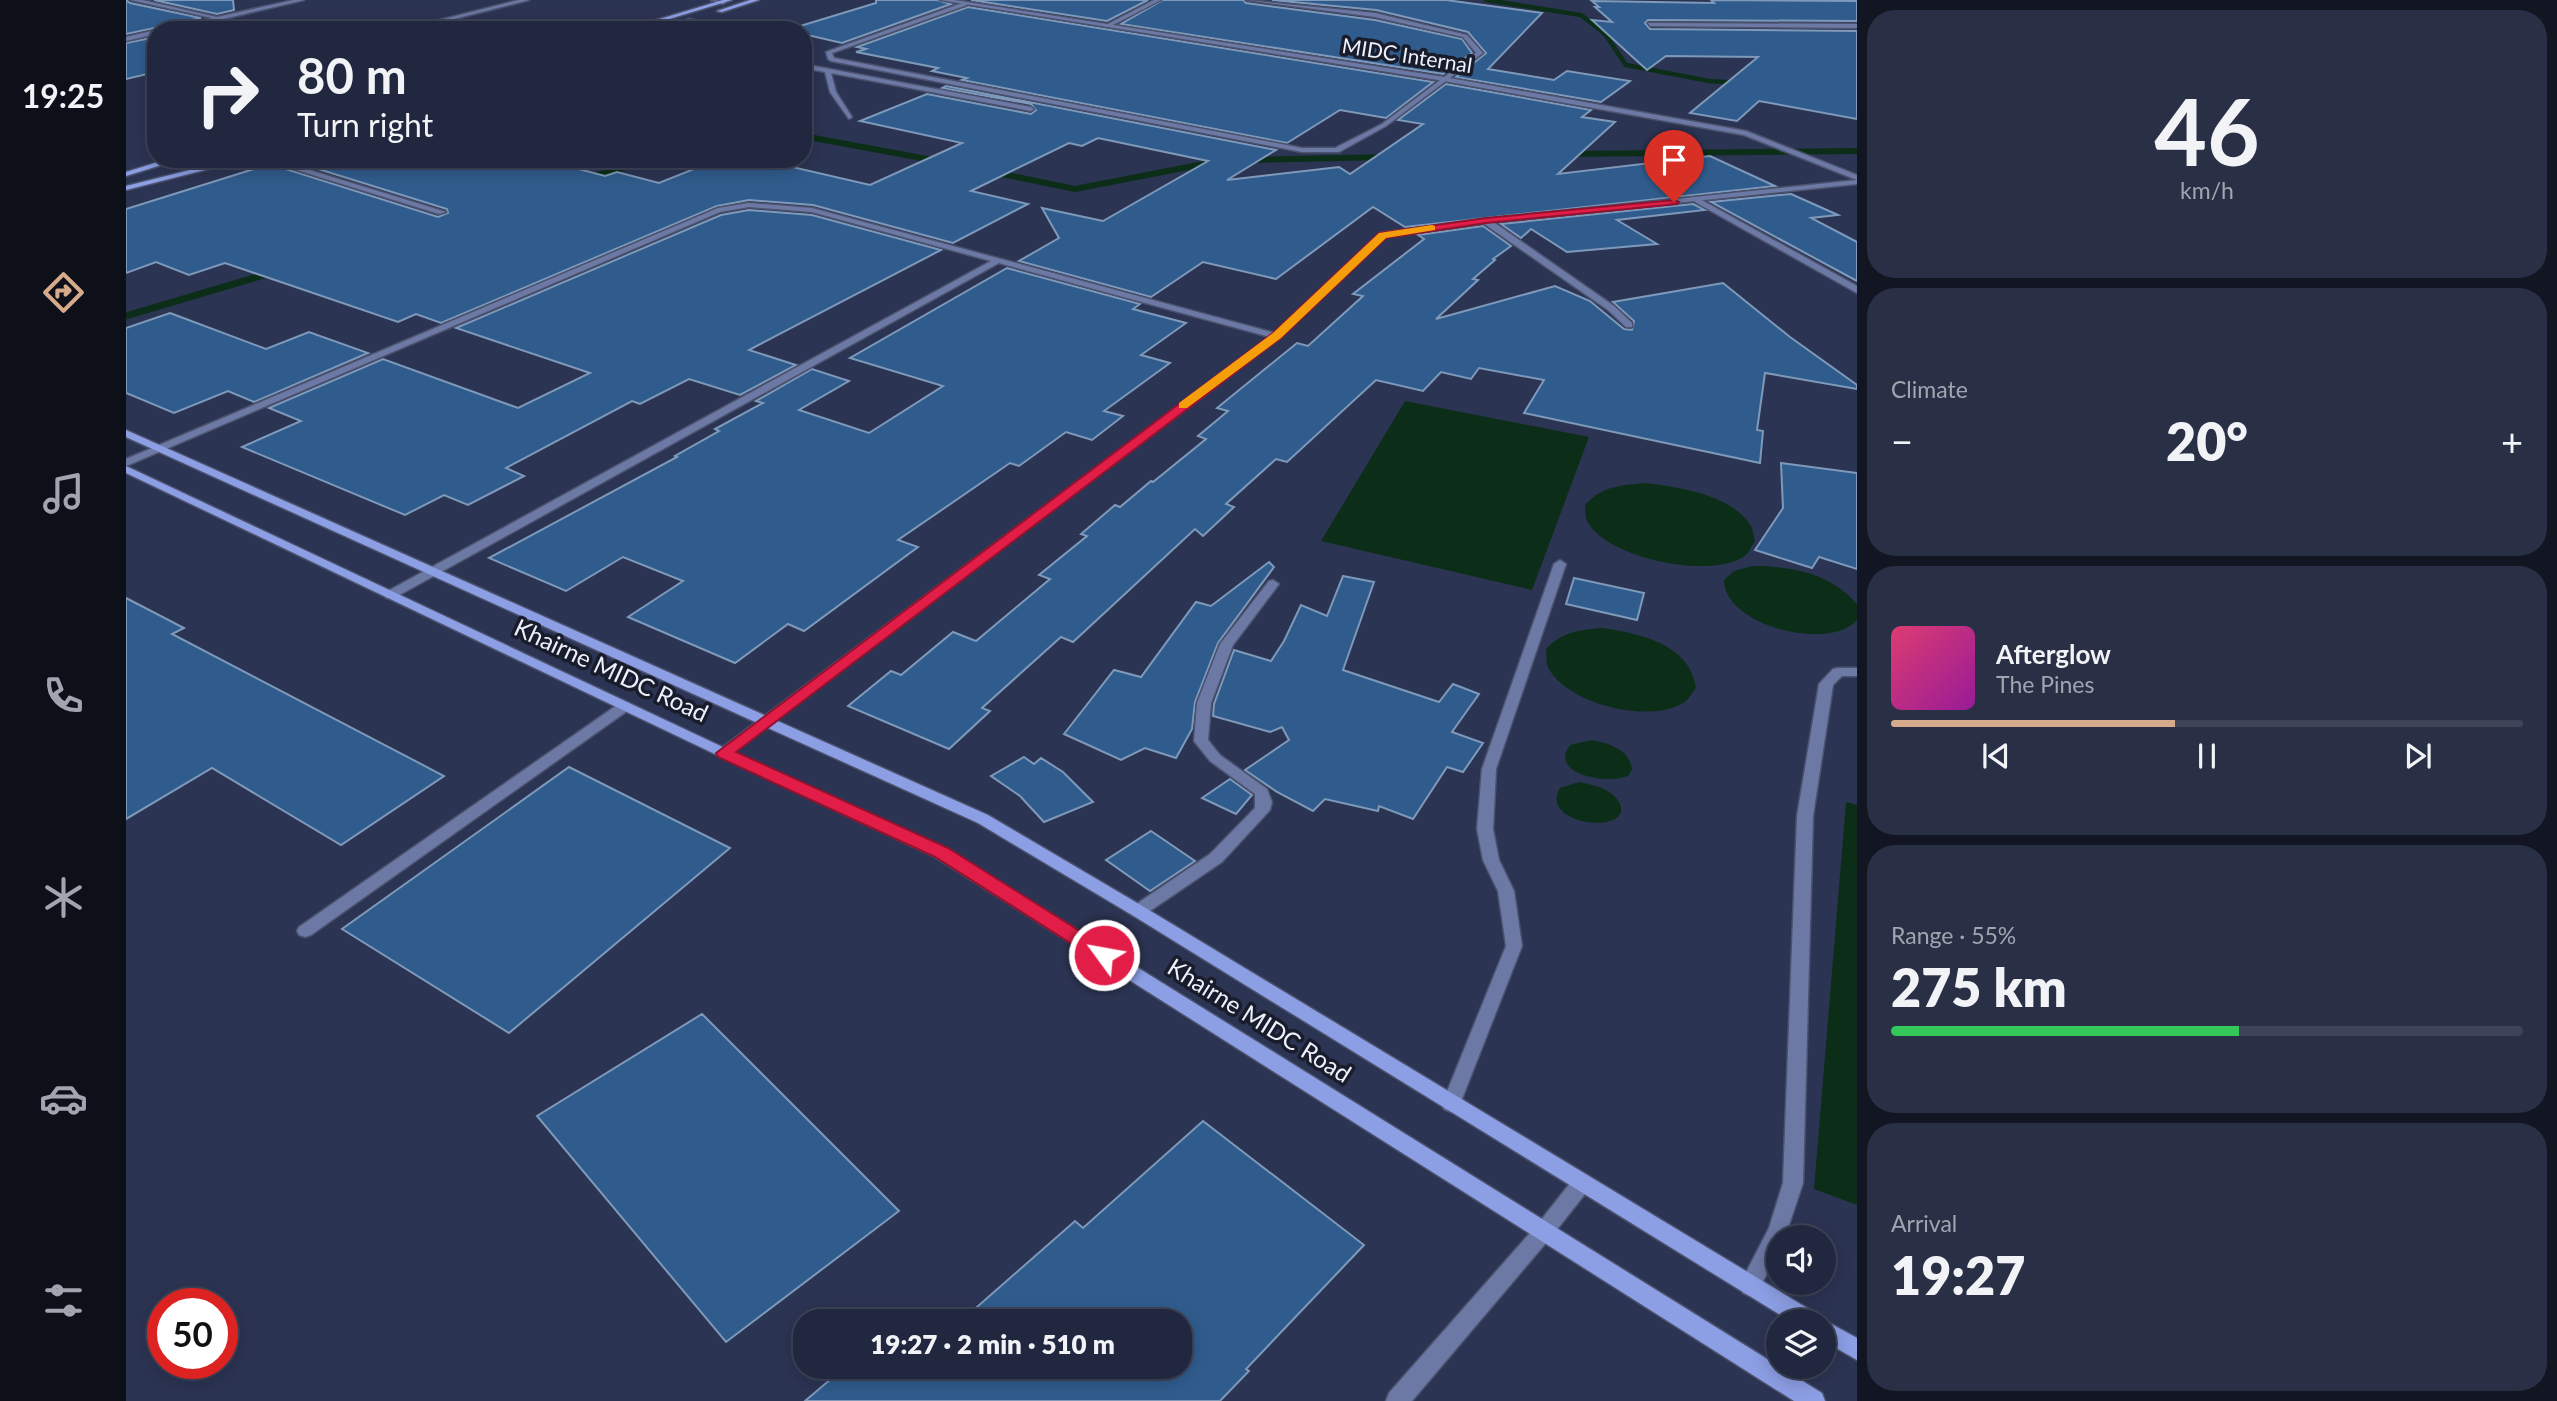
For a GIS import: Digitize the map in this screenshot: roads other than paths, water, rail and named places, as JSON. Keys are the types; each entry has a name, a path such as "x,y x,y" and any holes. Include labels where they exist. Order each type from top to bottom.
{"main road":[{"path":"692,21 756,0"},
{"path":"657,21 726,1"},
{"path":"126,174 147,168"},
{"path":"126,188 207,168"},
{"name":"Khairne MIDC Road","path":"126,433 983,820 1139,911 1789,1309"},
{"name":"Khairne MIDC Road","path":"126,469 724,753 942,853 1814,1401"},
{"path":"1836,1337 1857,1350"}],"street":[{"path":"134,0 222,18"},
{"path":"208,21 301,0"},
{"path":"440,21 526,0"},
{"path":"714,0 726,1"},
{"name":"MIDC Internal","path":"943,0 1444,79 1746,133 1857,180"},
{"path":"1107,26 1158,0"},
{"path":"965,4 830,52 831,59 1302,150 1336,150 1384,125 1480,53 1465,36 1375,15 1249,0"},
{"path":"1650,24 1857,26"},
{"path":"127,39 147,34"},
{"path":"812,68 1031,109"},
{"path":"828,71 830,88 845,107 849,117"},
{"path":"295,168 442,212"},
{"path":"724,753 1277,336 1383,235 1857,180"},
{"path":"1698,200 1857,290"},
{"path":"126,463 718,210 749,205 812,210 1277,336"},
{"path":"1486,221 1611,308 1629,325"},
{"path":"390,594 996,261"},
{"path":"1451,1104 1514,946 1506,891 1491,860 1485,829 1489,769 1560,564"},
{"path":"1139,911 1216,858 1262,810 1262,792 1215,758 1202,741 1204,702 1227,645 1273,584"},
{"path":"1750,1286 1779,1228 1793,1183 1805,816 1826,684 1838,672 1857,672"},
{"path":"305,931 625,706"},
{"path":"1397,1401 1544,1231 1581,1183"}],"waterway":[{"path":"1486,0 1581,15 1605,34 1626,65 1709,81 1741,83"},
{"path":"812,138 938,161"},
{"path":"1568,154 1857,151"},
{"path":"1249,160 1387,157"},
{"path":"992,172 1075,189 1219,161"},
{"path":"588,178 622,168"},
{"path":"126,316 274,272"}]}
